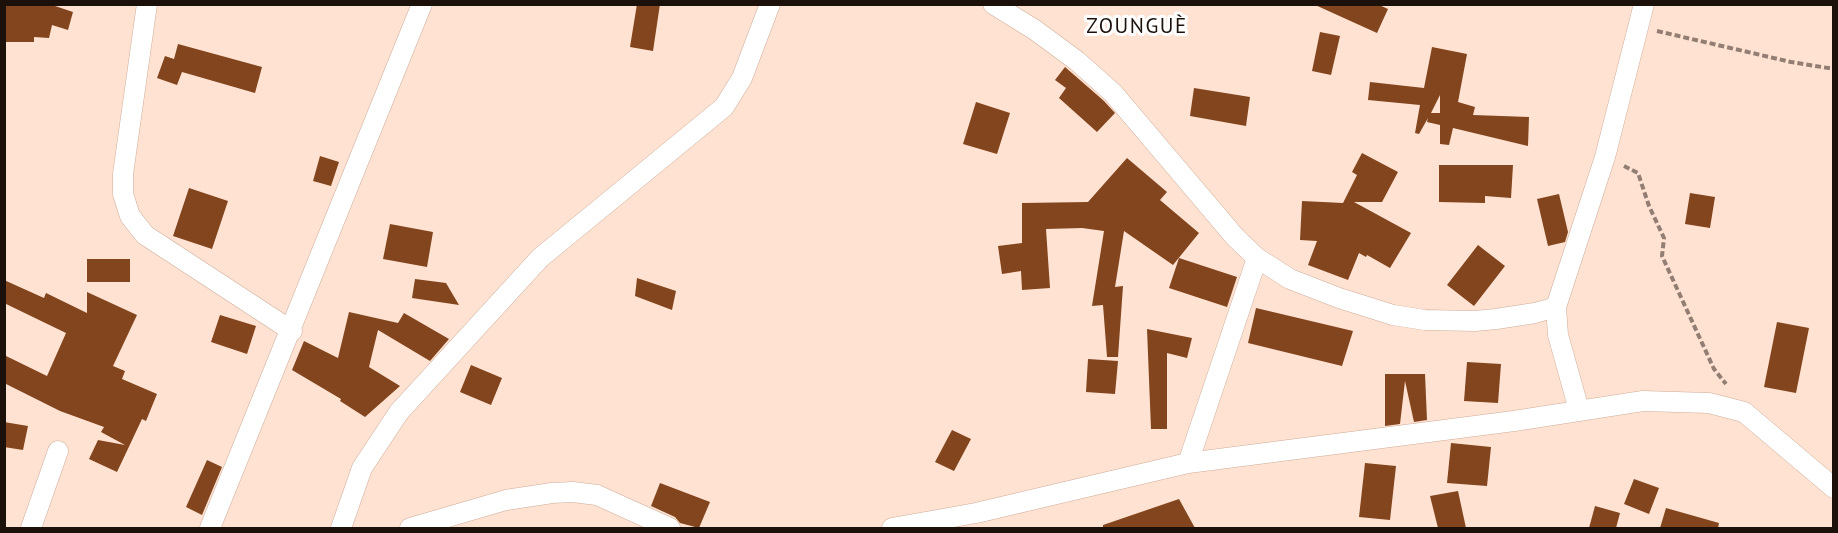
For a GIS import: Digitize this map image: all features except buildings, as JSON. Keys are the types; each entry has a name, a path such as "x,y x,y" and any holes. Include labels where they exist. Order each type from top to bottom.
{"street":[{"path":"147,4 123,174 123,194 130,216 145,235 292,331"},
{"path":"210,528 292,331 422,4"},
{"path":"341,528 362,468 399,412 540,258 724,107 742,78 770,4"},
{"path":"993,4 1052,42 1113,93 1235,237 1257,258 1290,279 1393,315 1425,320 1474,321 1534,313 1556,307"},
{"path":"1579,410 1558,335 1556,307 1605,157 1644,4"},
{"path":"1188,463 1257,258"},
{"path":"892,528 976,513 1188,463 1514,421 1643,401 1709,403 1744,412 1775,436 1833,488"},
{"path":"31,528 58,451"},
{"path":"410,528 506,500 573,492 597,495 670,528"}],"path":[{"path":"1638,27 1791,62 1833,69"},
{"path":"1605,157 1638,173 1649,206 1664,238 1662,256 1677,284 1714,369 1744,412"}],"district":[{"name":"ZOUNGUÈ","path":"1137,27"}]}
